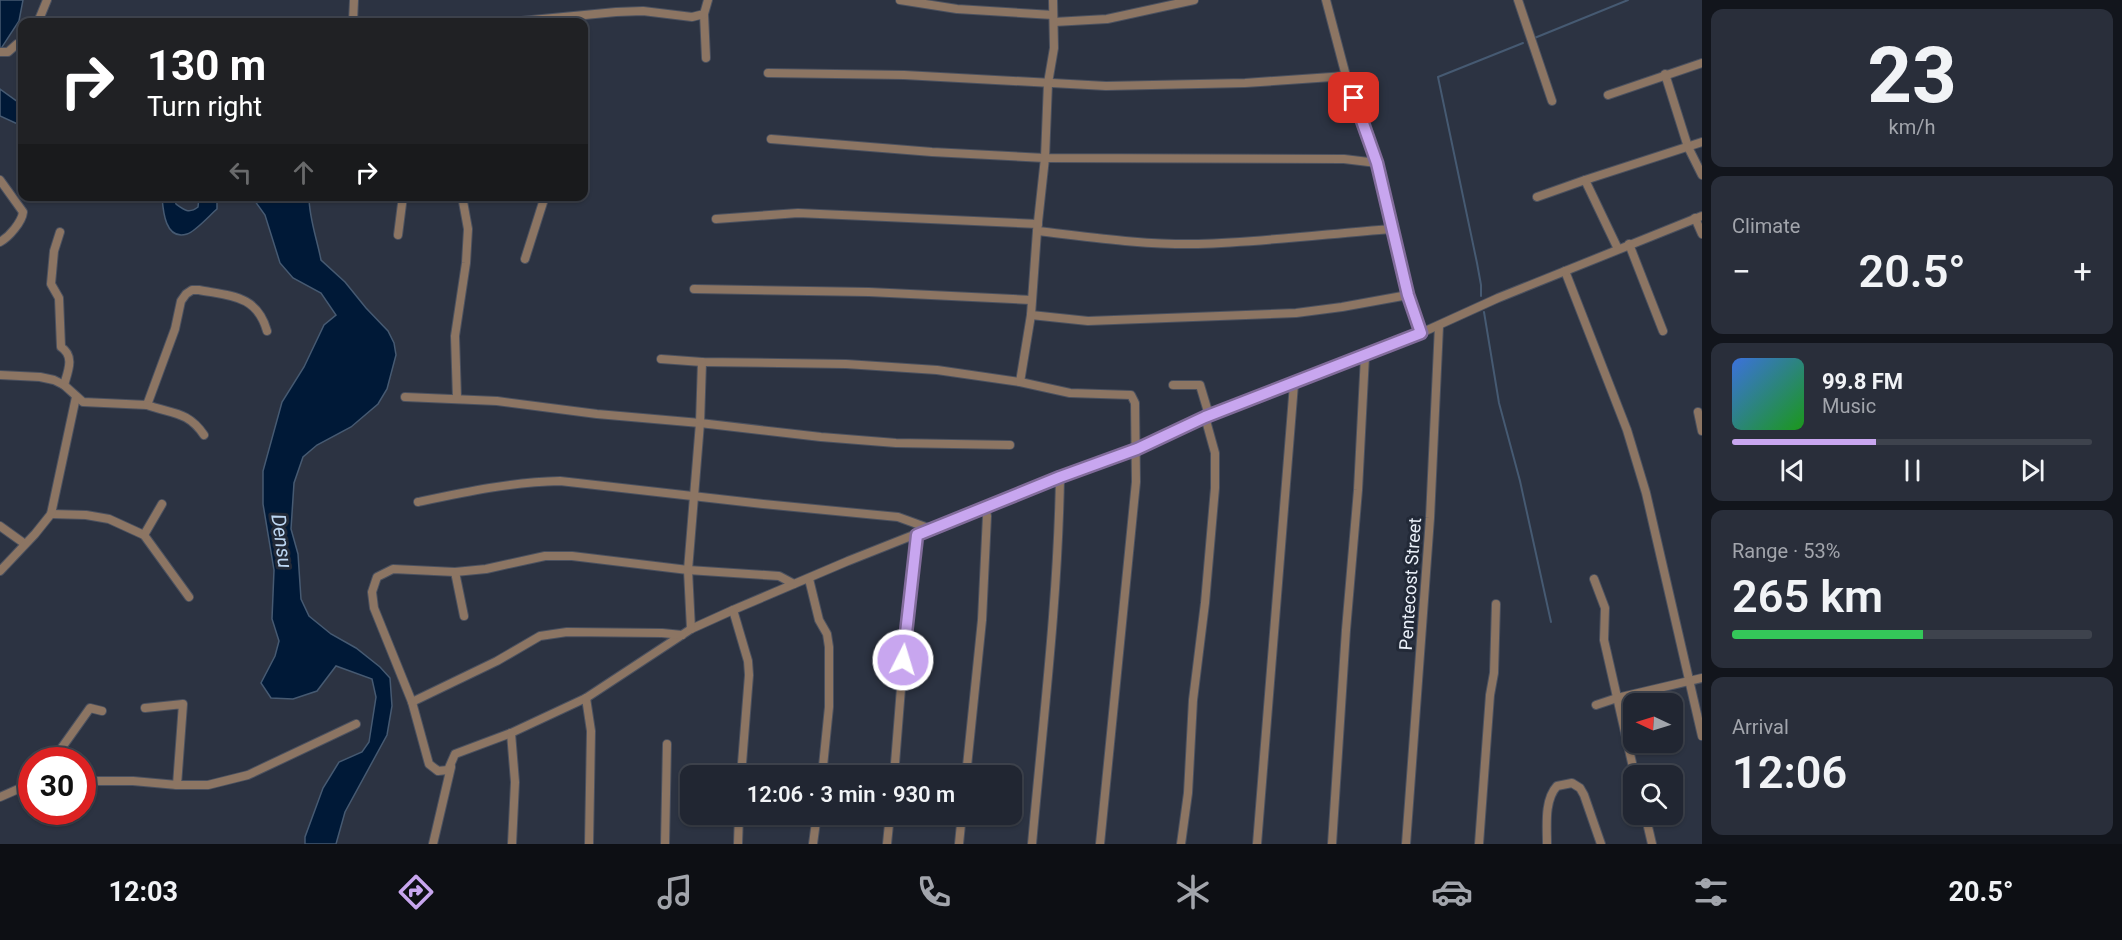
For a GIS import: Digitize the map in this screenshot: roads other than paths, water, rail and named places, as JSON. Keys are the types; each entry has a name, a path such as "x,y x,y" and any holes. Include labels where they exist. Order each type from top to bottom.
{"street":[{"path":"40,18 47,0"},
{"path":"353,18 354,0"},
{"path":"706,58 704,14 708,0"},
{"path":"900,0 957,9 1053,18 1107,19 1194,0"},
{"path":"1020,382 1031,315 1045,158 1048,83 1054,48 1053,0"},
{"path":"1326,0 1346,76 1377,163 1408,295 1421,333"},
{"path":"1518,0 1551,101"},
{"path":"553,18 643,11 692,17 704,14"},
{"path":"0,52 8,52 18,44"},
{"path":"1608,95 1702,63"},
{"path":"768,73 904,75 1151,86 1346,76"},
{"path":"1665,75 1688,147 1702,176"},
{"path":"771,139 932,152 1045,158 1344,159 1377,163"},
{"path":"1537,197 1702,141"},
{"path":"0,180 23,212 22,218 1,243"},
{"path":"1585,180 1618,249"},
{"path":"399,235 402,201"},
{"path":"457,398 455,336 466,263 468,229 463,201"},
{"path":"525,259 543,201"},
{"path":"716,219 808,214 1037,228 1137,242 1197,244 1391,229"},
{"path":"794,584 778,576 688,570 583,557 545,556 486,570 455,572 393,569 377,577 372,592 374,608 411,702 429,764 438,771 448,770 455,754 511,733 586,698 691,629 733,610 1060,477 1137,449 1207,416 1365,356 1439,326 1498,298 1699,217 1702,234"},
{"path":"60,232 54,251 51,284 59,298 61,347 67,351 70,362 64,385"},
{"path":"1629,244 1662,331"},
{"path":"1564,272 1628,430 1646,493 1702,736"},
{"path":"694,289 869,292 1031,300"},
{"path":"147,405 175,329 181,301 192,290 246,300 264,319 267,331"},
{"path":"1031,315 1088,321 1296,313 1342,308 1408,295"},
{"name":"Pentecost Street","path":"1406,844 1430,518 1439,326"},
{"path":"1332,844 1358,490 1365,356"},
{"path":"661,359 702,362 846,364 937,370 1020,382 1070,393 1131,394 1135,403 1137,449 1134,504 1100,844"},
{"path":"691,629 688,570 700,423 702,362"},
{"path":"0,375 54,380 64,385 83,402 147,405 189,418 196,423 204,435"},
{"path":"1257,844 1294,384"},
{"path":"1173,385 1200,385 1215,453 1215,488 1205,603 1193,700 1188,793 1181,844"},
{"path":"0,571 51,514 75,397"},
{"path":"405,397 457,398 821,437 1010,445"},
{"path":"1698,412 1702,431"},
{"path":"1032,844 1054,622 1059,553 1060,477"},
{"path":"418,502 495,486 560,481 898,517 931,529"},
{"path":"144,535 162,504"},
{"path":"967,765 982,620 987,516 985,507"},
{"path":"51,514 86,515 109,519 144,535 189,597"},
{"path":"0,526 25,544"},
{"path":"895,765 905,638 917,535"},
{"path":"455,572 464,616"},
{"path":"809,579 819,620 827,634 830,647 829,707 823,765"},
{"path":"1594,579 1605,608 1604,640 1632,765"},
{"path":"1479,844 1490,695 1494,673 1496,604"},
{"path":"733,610 748,661 749,675 742,765"},
{"path":"411,702 497,661 540,636 567,632 682,635"},
{"path":"1596,705 1702,678"},
{"path":"586,698 591,730 589,844"},
{"path":"145,708 183,704 177,785"},
{"path":"62,747 90,708 102,711"},
{"path":"96,781 208,784 248,775 356,724"},
{"path":"511,733 515,782 512,844"},
{"path":"665,844 667,744"},
{"path":"433,844 455,754"},
{"path":"1548,844 1547,815 1553,790 1557,786 1572,783 1580,788 1584,795 1601,844"},
{"path":"0,797 18,789"},
{"path":"738,844 739,825"},
{"path":"813,844 816,825"},
{"path":"888,844 889,825"},
{"path":"959,844 961,825"},
{"path":"1648,825 1652,844"}],"water":[{"path":"0,0 23,0 18,23 0,50"},
{"path":"0,89 18,102 18,124 0,116"},
{"path":"162,201 175,201 176,204 189,211 198,207 199,201 217,201 217,209 187,234 180,235 170,229"},
{"name":"Densu","path":"255,201 309,201 321,260 345,282 388,331 394,343 396,355 387,389 378,404 351,427 317,445 303,457 294,483 291,529 298,554 301,599 309,616 331,634 356,648 390,678 392,706 387,735 345,812 336,844 305,844 305,837 323,788 339,762 362,752 369,742 376,697 372,679 336,666 317,691 293,699 271,698 261,683 275,656 279,641 272,619 274,570 263,504 263,471 282,402 304,367 324,325 336,315 321,293 293,278 280,263 265,215"}],"waterway":[{"path":"1532,39 1628,0"},
{"path":"1481,296 1477,263 1438,77 1523,43"},
{"path":"1484,312 1499,403 1520,481 1551,622"}]}
